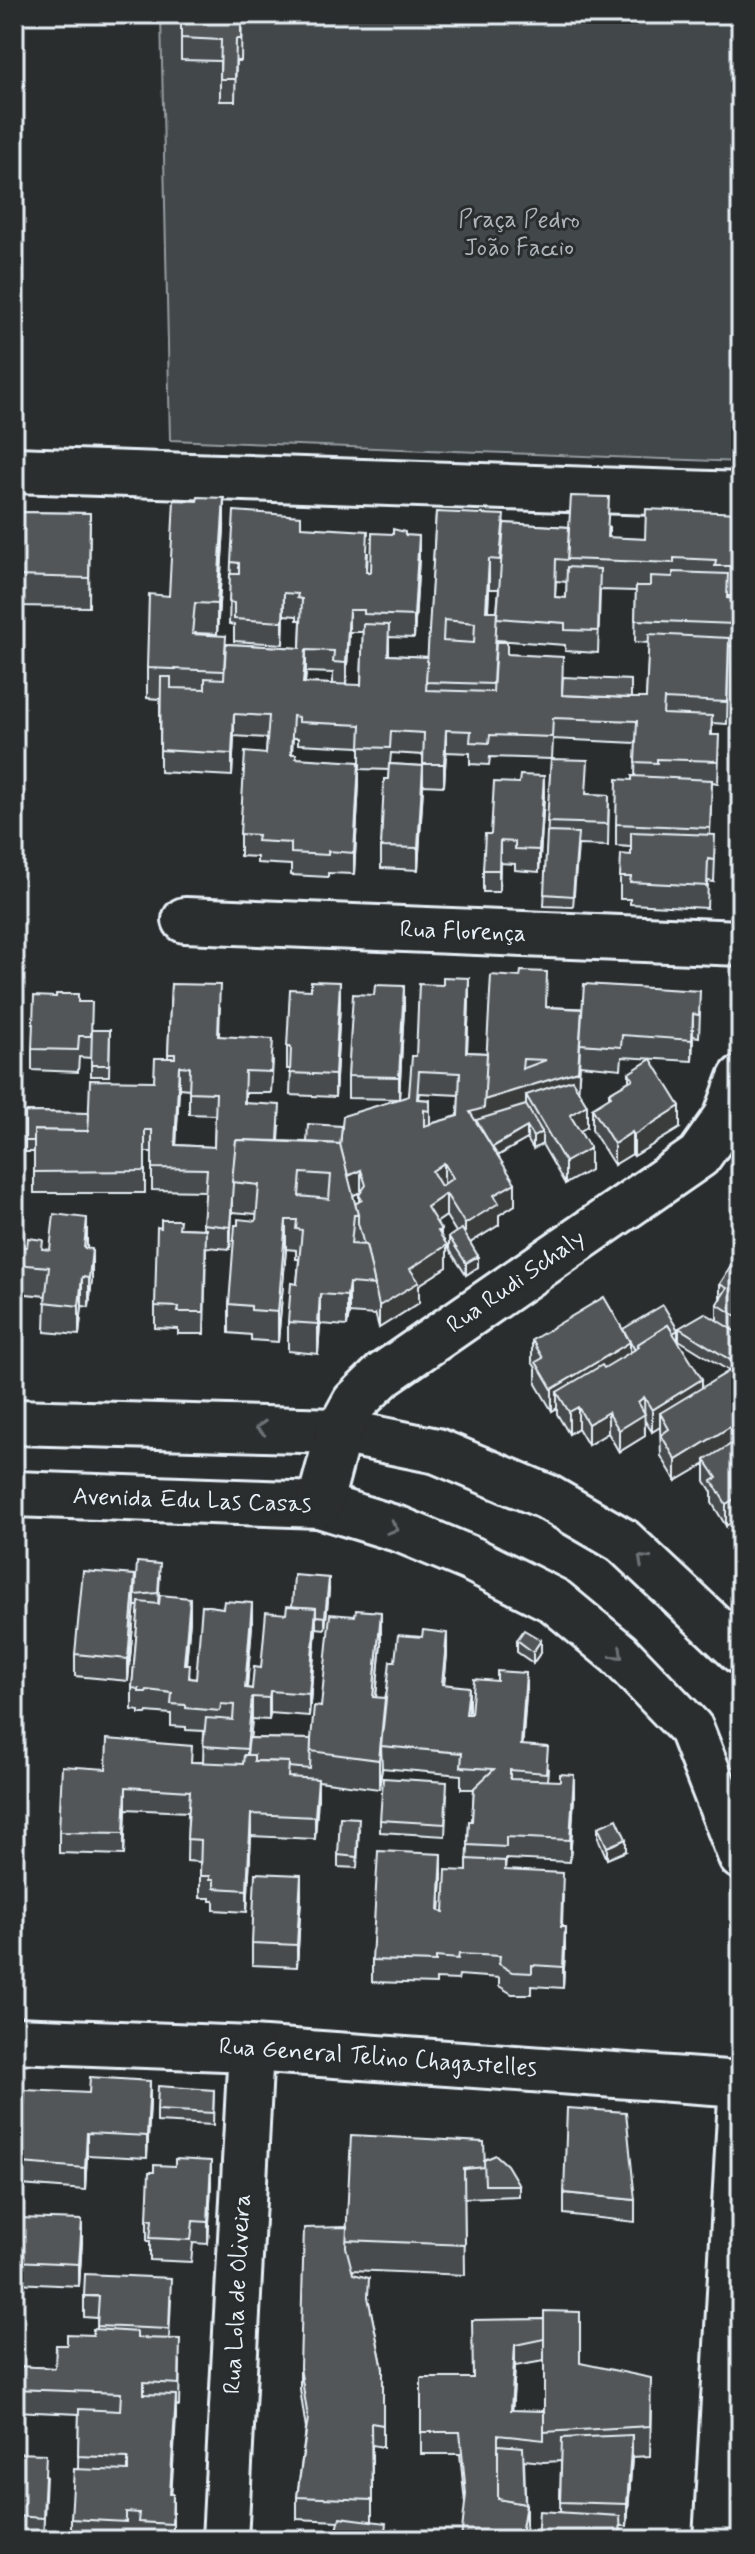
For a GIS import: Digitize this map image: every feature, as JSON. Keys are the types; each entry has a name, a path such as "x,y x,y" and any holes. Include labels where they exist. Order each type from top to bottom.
{"street":[{"path":"14,470 741,495"},
{"name":"Rua Florença","path":"185,920 741,943"},
{"name":"Rua Rudi Schaly","path":"319,1505 339,1431 355,1402 384,1374 699,1156 726,1118 741,1078"},
{"path":"14,1422 339,1431 437,1451 547,1497 623,1541 741,1652"},
{"name":"Avenida Edu Las Casas","path":"14,1494 319,1505 401,1530 471,1559 555,1601 619,1654 691,1729 741,1857"},
{"name":"Rua General Telino Chagastelles","path":"14,2040 251,2049 741,2084"},
{"name":"Rua Lola de Oliveira","path":"225,2540 251,2049"},
{"path":"716,2540 741,2098"}],"green space":[{"name":"Praça Pedro João Faccio","path":"161,14 741,14 741,462 170,440"}],"building":[{"path":"181,14 241,14 241,39 236,39 235,79 220,79 221,40 181,38"},
{"path":"571,496 609,497 607,537 645,539 646,509 741,513 741,562 738,566 715,566 716,560 674,558 674,563 567,559"},
{"path":"198,497 224,498 217,604 195,603 192,634 226,636 224,671 147,668 149,594 169,596 174,500 197,501"},
{"path":"234,511 301,516 301,527 368,531 366,572 371,572 372,533 393,534 393,529 405,532 405,535 419,536 414,616 364,614 364,610 349,610 346,663 333,662 334,651 306,650 303,683 361,685 363,624 389,625 388,655 428,657 426,690 493,692 496,642 507,642 507,654 563,657 562,695 630,698 646,698 649,634 729,638 727,702 664,699 663,714 712,716 711,735 719,735 718,761 657,759 657,763 635,762 637,721 553,718 552,737 490,735 489,743 470,742 471,731 446,730 444,764 423,764 424,733 391,731 390,748 360,747 361,725 298,722 298,717 293,716 291,754 296,754 296,758 359,762 354,853 291,853 291,843 257,841 258,835 240,834 245,752 266,754 269,716 234,714 232,754 160,750 161,677 171,677 171,688 205,689 205,678 224,679 226,644 300,648 302,599 297,598 298,594 284,593 283,622 234,619 234,603 229,602 230,574 239,574 239,563 231,562"},
{"path":"14,512 90,513 89,578 14,576"},
{"path":"436,512 504,515 500,560 489,559 486,611 497,611 493,684 426,682","holes":["444,620 475,623 474,643 443,641"]},
{"path":"504,523 569,527 567,560 556,559 555,597 566,598 567,567 600,569 598,631 565,630 565,623 497,618"},
{"path":"673,572 728,574 727,598 735,599 734,624 635,620 636,586 650,586 650,576 673,577"},
{"path":"563,677 631,680 631,698 562,695"},
{"path":"551,759 588,760 586,794 609,795 608,824 547,822"},
{"path":"389,764 423,766 418,848 381,847 384,779 388,779"},
{"path":"520,775 544,776 539,850 515,849 515,842 500,841 499,870 483,870 485,834 491,834 494,782 519,783"},
{"path":"632,776 712,780 710,828 616,824 617,779 632,780"},
{"path":"547,832 578,833 573,896 544,894"},
{"path":"631,832 715,835 714,860 708,859 707,886 630,882 631,877 620,877 621,854 631,855"},
{"path":"521,971 547,972 546,1007 582,1009 578,1071 484,1100 491,975 520,977","holes":["523,1059 546,1060 522,1069"]},
{"path":"443,977 469,978 466,1052 487,1053 484,1108 470,1112 515,1183 494,1195 499,1203 465,1224 446,1194 427,1207 447,1245 410,1269 419,1282 379,1306 355,1204 362,1200 359,1195 366,1185 361,1170 348,1176 340,1146 343,1116 409,1096 412,1056 416,1056 419,984 443,985","holes":["419,1071 460,1073 458,1116 424,1126 424,1110 429,1111 430,1100 417,1099","444,1163 453,1178 441,1186 432,1171"]},
{"path":"311,981 340,982 335,1075 290,1073 291,1047 287,1047 290,989 311,990"},
{"path":"171,984 220,985 218,1036 273,1039 271,1072 245,1071 244,1103 280,1105 278,1141 236,1140 230,1227 203,1224 207,1169 152,1168 152,1130 145,1130 145,1171 34,1172 34,1130 88,1131 90,1080 154,1081 155,1058 175,1058 175,1054 168,1054","holes":["179,1066 190,1067 189,1092 216,1093 214,1147 175,1145"]},
{"path":"584,984 700,991 699,1015 693,1014 692,1040 622,1035 621,1047 580,1044"},
{"path":"375,985 404,986 399,1077 348,1076 353,994 374,995"},
{"path":"56,994 78,994 78,1002 92,1002 91,1036 79,1036 78,1050 32,1049 34,996 56,997"},
{"path":"92,1030 110,1030 109,1065 91,1065"},
{"path":"651,1059 680,1106 614,1144 592,1108 611,1096 609,1093 633,1079 629,1073"},
{"path":"572,1080 587,1105 570,1115 590,1148 565,1162 526,1095"},
{"path":"526,1105 542,1132 533,1137 527,1127 492,1147 476,1120"},
{"path":"25,1112 89,1113 88,1131 34,1130 34,1141 25,1141"},
{"path":"308,1124 342,1126 340,1146 307,1142"},
{"path":"236,1140 340,1144 358,1215 354,1215 351,1244 366,1245 375,1285 349,1283 347,1296 320,1294 318,1324 288,1322 291,1283 297,1284 302,1230 296,1229 297,1220 286,1220 278,1312 229,1304 235,1225 238,1225 238,1219 256,1221 259,1185 232,1182","holes":["301,1173 331,1175 329,1199 299,1196"]},
{"path":"14,1210 20,1211 17,1246 27,1247 28,1238 43,1240 42,1249 50,1250 54,1214 87,1218 84,1248 92,1249 89,1278 82,1277 79,1306 45,1302 49,1267 16,1264 14,1287"},
{"path":"161,1220 180,1220 179,1228 206,1229 204,1312 178,1312 179,1307 155,1306 157,1227 161,1228"},
{"path":"462,1229 478,1256 466,1263 449,1237"},
{"path":"736,1258 741,1261 741,1319 717,1304 727,1288 720,1284"},
{"path":"604,1297 630,1342 552,1389 536,1362 543,1358 532,1340"},
{"path":"663,1305 678,1330 673,1333 668,1325 638,1344 635,1350 623,1329"},
{"path":"705,1313 741,1335 741,1346 732,1361 679,1328"},
{"path":"668,1325 702,1379 652,1410 644,1397 638,1402 645,1414 619,1430 608,1412 588,1424 578,1407 569,1412 557,1392 639,1347 638,1344"},
{"path":"741,1364 741,1420 676,1460 661,1435 669,1429 660,1413"},
{"path":"741,1438 741,1495 726,1504 712,1481 717,1478 705,1460"},
{"path":"137,1562 160,1564 158,1593 135,1595"},
{"path":"83,1571 135,1575 128,1659 75,1654"},
{"path":"294,1575 329,1578 325,1617 316,1616 316,1608 292,1607"},
{"path":"160,1595 190,1598 184,1664 190,1664 189,1678 196,1679 202,1605 223,1608 224,1601 252,1603 245,1688 252,1689 254,1667 261,1668 266,1612 286,1614 287,1606 316,1608 309,1694 270,1691 269,1698 252,1697 247,1749 203,1746 206,1718 233,1720 234,1705 221,1704 220,1711 186,1708 186,1705 171,1704 172,1693 139,1692 139,1689 132,1688 139,1602 159,1604"},
{"path":"356,1610 381,1612 373,1697 385,1698 379,1760 310,1751 314,1706 321,1707 330,1614 355,1616"},
{"path":"423,1630 447,1633 442,1684 469,1687 466,1714 471,1714 474,1679 497,1681 497,1671 526,1673 521,1745 548,1747 546,1773 510,1770 510,1779 560,1781 560,1774 574,1775 570,1840 506,1837 506,1847 468,1845 474,1788 494,1769 461,1767 462,1753 381,1746 390,1661 395,1661 398,1635 422,1637"},
{"path":"524,1630 541,1640 533,1652 517,1640"},
{"path":"249,1738 311,1739 310,1769 289,1767 289,1762 254,1761 254,1755 247,1755"},
{"path":"107,1739 192,1746 191,1762 243,1764 244,1755 254,1755 254,1761 289,1762 288,1777 318,1779 315,1817 251,1814 247,1890 214,1888 214,1879 200,1876 201,1840 187,1839 190,1791 126,1787 124,1833 59,1832 62,1766 106,1769"},
{"path":"383,1778 447,1782 445,1824 380,1820"},
{"path":"340,1817 359,1818 357,1857 338,1855"},
{"path":"617,1819 626,1839 607,1847 598,1827"},
{"path":"378,1851 442,1854 439,1911 444,1912 446,1870 467,1871 467,1859 505,1861 505,1870 563,1873 563,1967 532,1965 532,1973 512,1972 499,1964 500,1956 459,1954 458,1959 436,1957 436,1962 372,1960"},
{"path":"255,1873 301,1875 297,1945 252,1943"},
{"path":"90,2077 150,2081 147,2136 87,2133 85,2168 21,2163 25,2090 89,2093"},
{"path":"158,2086 214,2090 213,2113 157,2110"},
{"path":"567,2108 626,2112 635,2200 564,2193"},
{"path":"351,2135 484,2142 485,2167 464,2169 465,2245 346,2240"},
{"path":"496,2155 507,2165 519,2185 485,2185 484,2160"},
{"path":"175,2159 211,2161 208,2222 193,2221 191,2240 150,2238 152,2220 147,2219 149,2172 154,2172 154,2165 175,2166"},
{"path":"18,2218 82,2220 79,2264 15,2261"},
{"path":"347,2227 346,2247 353,2274 369,2278 368,2297 383,2369 383,2425 371,2423 372,2500 297,2497 308,2418 300,2367 304,2228"},
{"path":"85,2274 171,2278 169,2329 97,2326 99,2296 84,2296"},
{"path":"544,2311 580,2312 580,2363 651,2378 650,2426 544,2432"},
{"path":"544,2319 544,2339 515,2345 511,2410 544,2411 544,2440 498,2435 498,2499 526,2504 520,2540 461,2540 466,2494 460,2432 421,2432 421,2378 473,2378 472,2320"},
{"path":"93,2329 137,2332 137,2338 180,2339 179,2384 144,2382 144,2394 176,2395 170,2494 173,2494 172,2524 138,2522 139,2513 126,2512 126,2522 71,2519 74,2469 128,2471 128,2458 78,2456 79,2409 120,2411 121,2393 14,2389 14,2366 55,2368 56,2345 67,2345 67,2334 93,2335"},
{"path":"632,2435 627,2504 560,2502 562,2438"},
{"path":"498,2445 523,2447 525,2504 498,2499"},
{"path":"14,2453 46,2454 43,2518 14,2516"},
{"path":"539,2511 620,2516 621,2540 537,2540"},
{"path":"340,2517 386,2523 384,2540 335,2540"}]}
